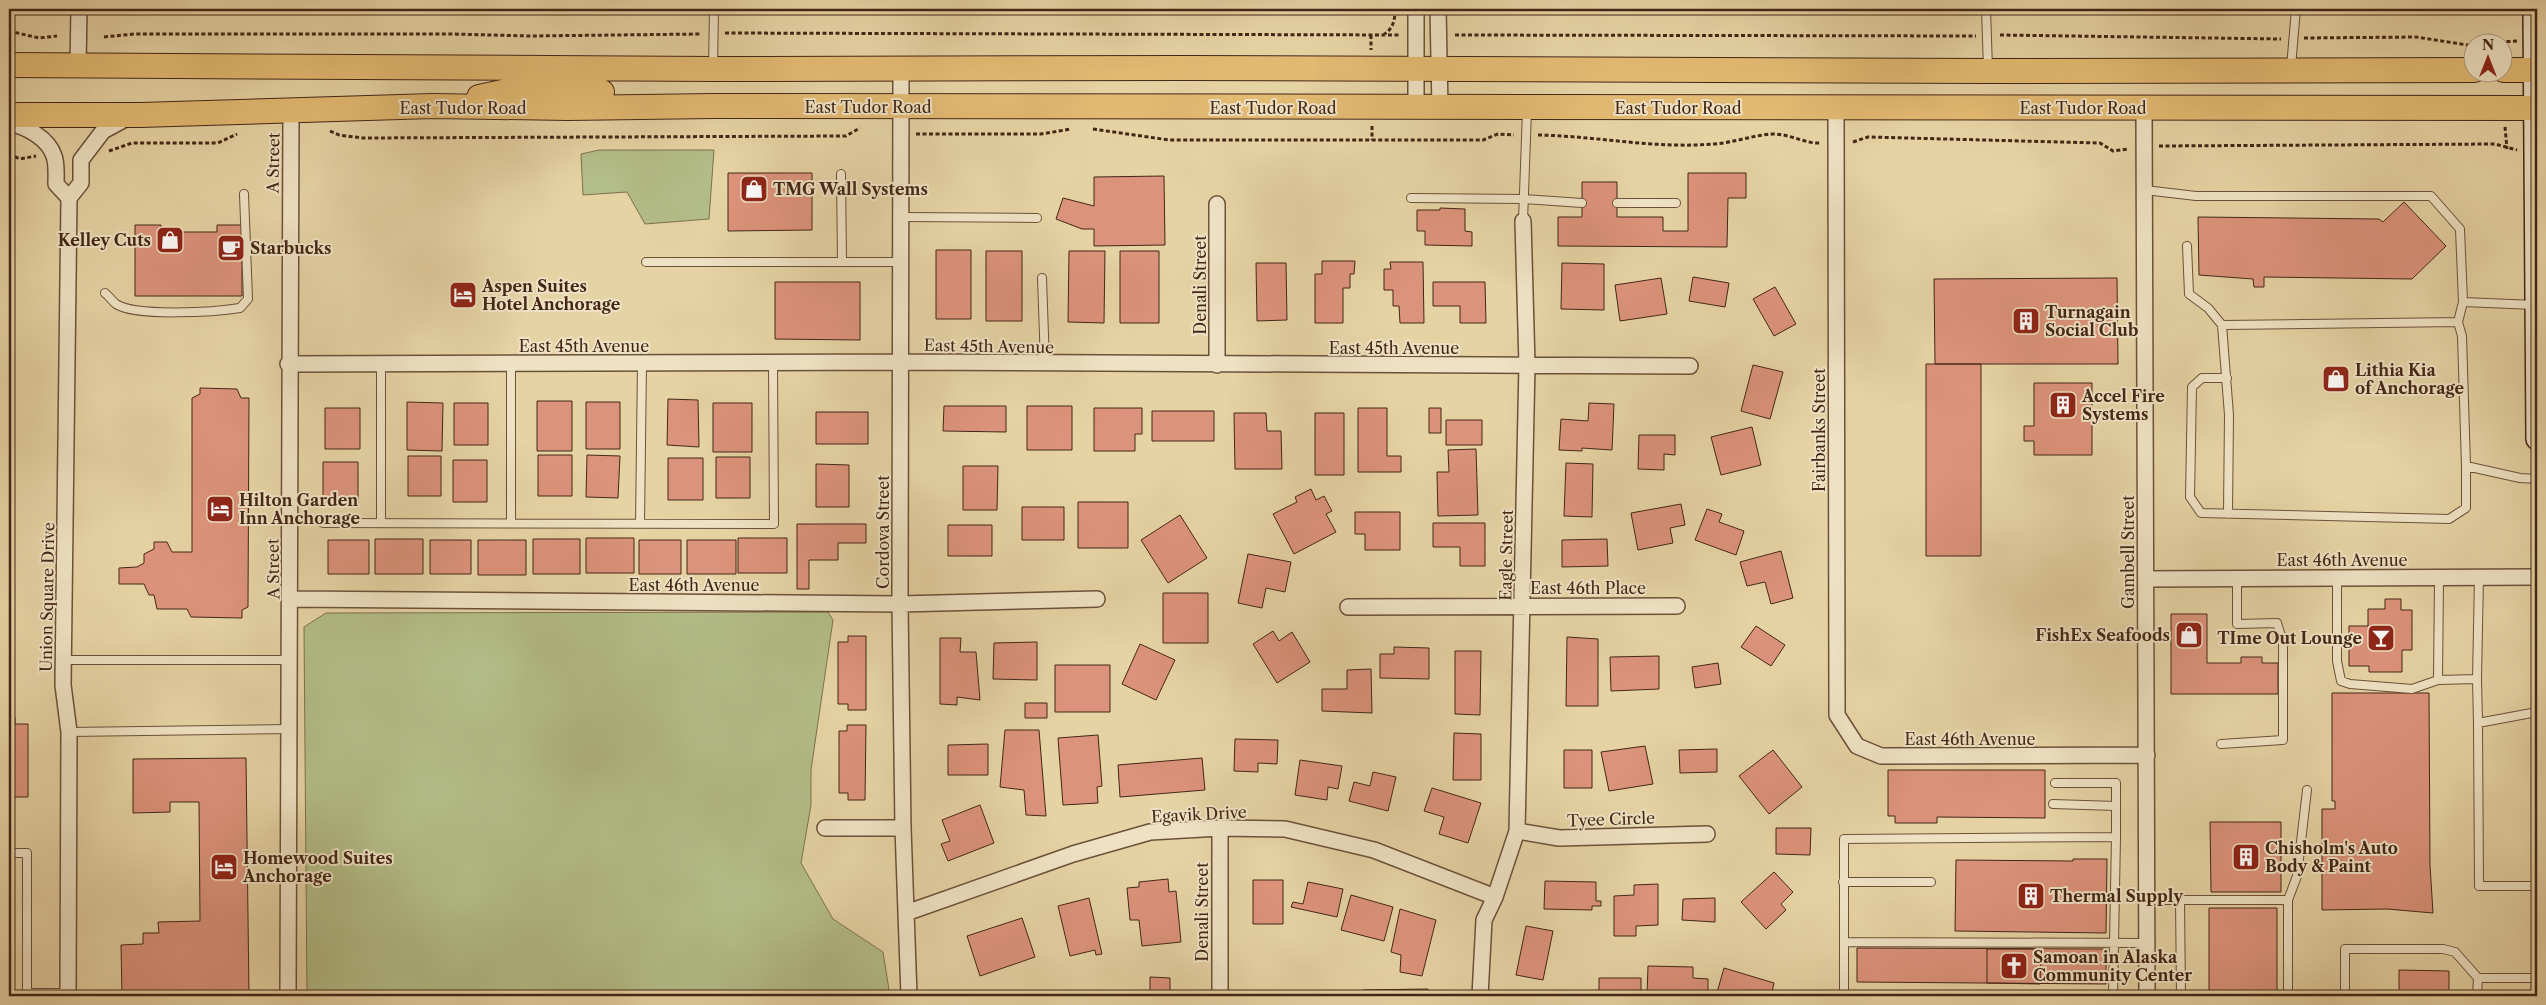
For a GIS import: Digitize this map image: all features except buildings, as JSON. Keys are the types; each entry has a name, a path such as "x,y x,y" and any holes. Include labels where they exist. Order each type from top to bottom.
{"main road":[{"path":"2534,9 2536,70 2537,439"},
{"path":"9,65 713,69 2464,70"},
{"path":"433,106 512,90 694,92 713,69"},
{"path":"2514,70 2536,70"},
{"name":"East Tudor Road","path":"9,115 140,115 433,106 902,108 2536,108"}],"street":[{"path":"78,65 79,9"},
{"path":"1416,9 1428,68 1428,108"},
{"path":"1428,108 1428,68 1438,9"},
{"name":"Cordova Street","path":"901,69 900,604 903,828 909,996"},
{"name":"Fairbanks Street","path":"1836,108 1837,715 1857,746"},
{"name":"Gambell Street","path":"2144,108 2147,996"},
{"name":"A Street","path":"288,996 291,600 288,364 291,111"},
{"path":"9,122 22,126 47,143 55,157 56,184 69,198 81,183 81,160 103,131 120,121 140,115"},
{"name":"Union Square Drive","path":"68,995 69,732 63,685 69,198"},
{"name":"Denali Street","path":"1217,204 1217,365"},
{"name":"Eagle Street","path":"1480,996 1484,920 1495,897 1517,831 1527,365 1523,221"},
{"name":"East 45th Avenue","path":"288,364 901,362 1690,366"},
{"name":"East 46th Avenue","path":"2146,579 2537,577"},
{"name":"East 46th Avenue","path":"291,600 900,604 1096,600"},
{"name":"East 46th Place","path":"1348,607 1677,606"},
{"name":"East 46th Avenue","path":"1857,746 1881,756 2146,755"},
{"path":"825,828 903,828"},
{"name":"Denali Street","path":"1220,828 1220,996"},
{"name":"Egavik Drive","path":"906,913 1073,854 1150,832 1220,828 1285,829 1374,850 1495,897"},
{"name":"Tyee Circle","path":"1517,831 1558,838 1707,834"}],"lane":[{"path":"713,69 714,9"},
{"path":"1986,9 1988,71"},
{"path":"2291,71 2296,9"},
{"name":"Eagle Street","path":"1523,221 1527,108"},
{"path":"841,174 842,262"},
{"path":"2145,190 2196,196 2431,196 2460,229 2463,302 2458,322 2462,336 2466,508 2449,519 2201,513 2190,497 2192,387 2202,378 2227,378"},
{"path":"105,293 117,305 136,310 196,312 240,308 248,299 244,194"},
{"path":"1410,198 1524,199 1582,202"},
{"path":"1617,203 1676,203"},
{"path":"901,217 1037,218"},
{"path":"2186,246 2189,294 2208,308 2222,325 2229,415 2228,514"},
{"path":"646,262 901,262"},
{"path":"1042,278 1046,364"},
{"path":"2463,302 2536,305"},
{"path":"2222,325 2458,322"},
{"path":"640,524 642,363"},
{"path":"323,522 774,524 773,363"},
{"path":"381,364 381,522"},
{"path":"510,523 511,364"},
{"path":"2466,466 2520,478 2537,479"},
{"path":"2479,577 2477,679 2479,886 2537,886"},
{"path":"2220,744 2283,740 2283,642 2277,623 2237,624 2237,578"},
{"path":"2337,578 2337,661 2341,681 2350,684 2412,689 2438,680 2477,679"},
{"path":"2438,578 2438,680"},
{"path":"64,660 291,660"},
{"path":"2478,723 2537,712"},
{"path":"69,732 290,729"},
{"path":"2055,783 2116,783 2113,996"},
{"path":"2288,996 2288,900 2297,876 2307,790"},
{"path":"2053,804 2116,806"},
{"path":"1844,996 1844,839 2116,837"},
{"path":"9,853 27,853 25,995 68,995"},
{"path":"1843,882 1931,882"},
{"path":"2147,900 2288,900"},
{"path":"2180,900 2181,996"},
{"path":"1844,942 2147,943"},
{"path":"2345,996 2345,949 2443,949 2455,952 2478,978 2478,996"},
{"path":"2478,978 2537,978"}],"path":[{"path":"1383,36 1390,30 1395,18 1395,9"},
{"path":"9,31 39,38 57,36"},
{"path":"104,37 154,34 453,34 530,36 714,33 1371,35"},
{"path":"1464,35 1987,36 2294,39 2416,37 2464,44"},
{"path":"323,128 339,135 363,138 846,136 862,126"},
{"path":"902,132 926,135 1041,134 1076,129"},
{"path":"1091,129 1170,140 1484,140 1498,134 1588,137 1640,144 1713,144 1773,134 1798,137 1810,144 1856,142 1868,137 2100,143 2114,151 2169,145 2494,144 2507,149"},
{"path":"106,152 132,143 218,142 243,132"},
{"path":"9,154 20,159 40,155"}],"green space":[{"path":"599,150 714,150 709,219 645,224 627,192 583,195 581,154"},
{"path":"828,612 833,620 811,770 811,805 801,863 833,919 883,952 890,996 307,996 304,627 326,613"}],"place":[{"name":"TMG Wall Systems","path":"754,189"},
{"name":"Kelley Cuts","path":"170,240"},
{"name":"Starbucks","path":"231,248"},
{"name":"Aspen Suites Hotel Anchorage","path":"463,295"},
{"name":"Turnagain Social Club","path":"2026,321"},
{"name":"Lithia Kia of Anchorage","path":"2336,379"},
{"name":"Accel Fire Systems","path":"2063,405"},
{"name":"Hilton Garden Inn Anchorage","path":"220,509"},
{"name":"FishEx Seafoods","path":"2189,635"},
{"name":"TIme Out Lounge","path":"2381,638"},
{"name":"Chisholm's Auto Body & Paint","path":"2246,857"},
{"name":"Homewood Suites Anchorage","path":"224,867"},
{"name":"Thermal Supply","path":"2031,896"},
{"name":"Samoan in Alaska Community Center","path":"2014,966"}]}
